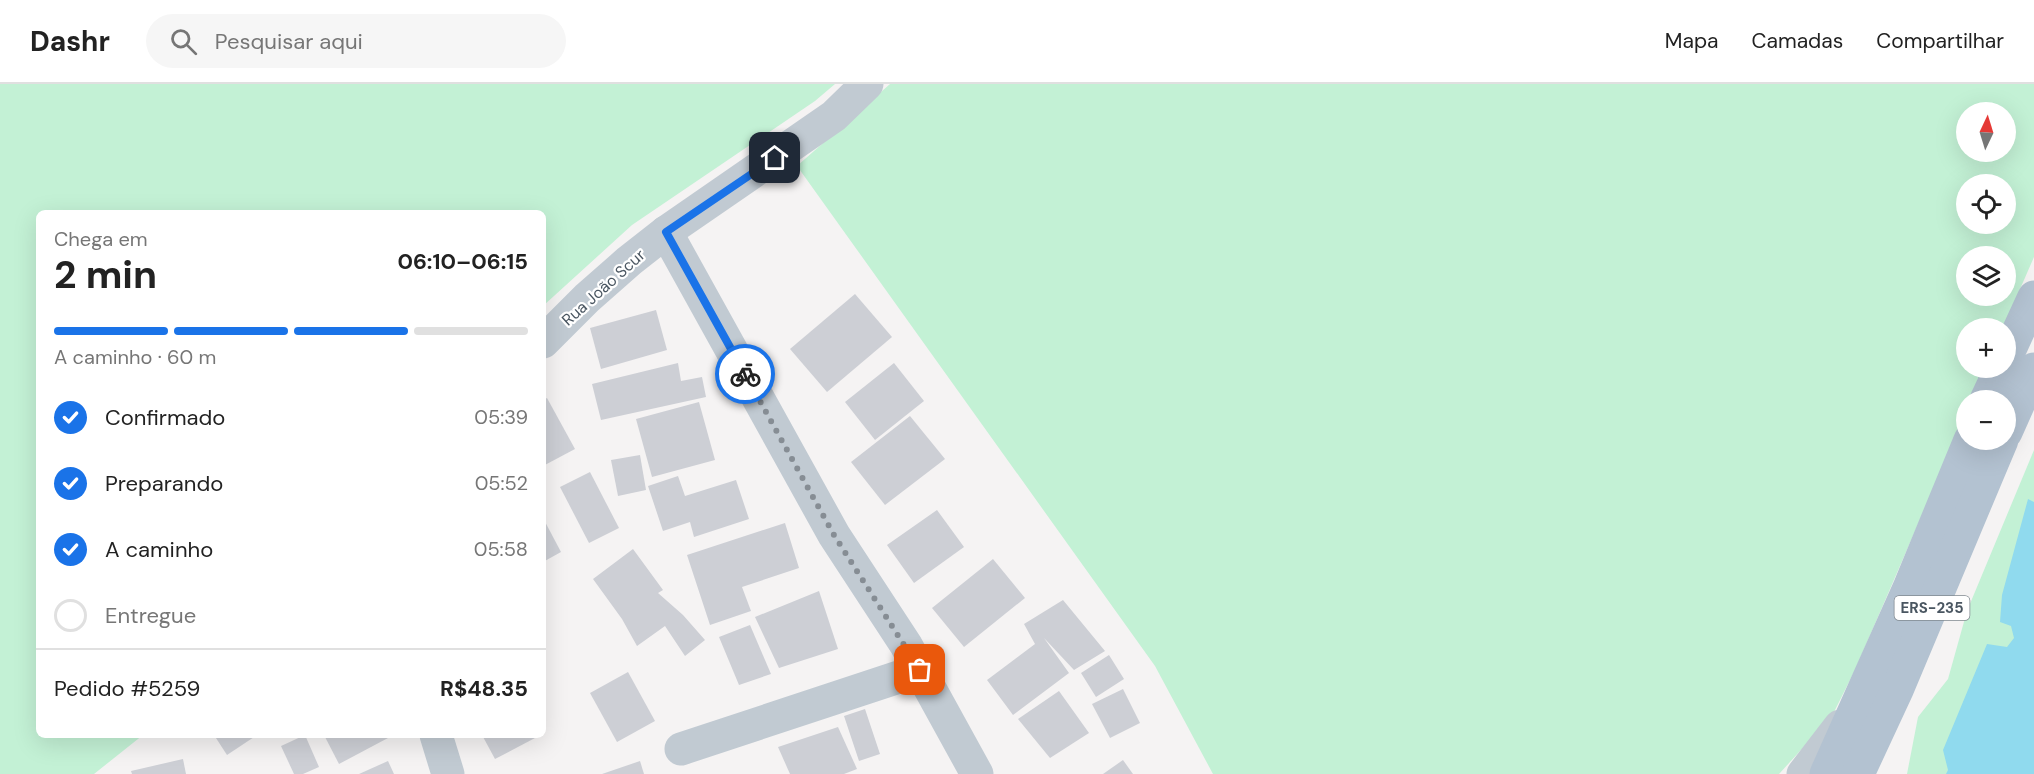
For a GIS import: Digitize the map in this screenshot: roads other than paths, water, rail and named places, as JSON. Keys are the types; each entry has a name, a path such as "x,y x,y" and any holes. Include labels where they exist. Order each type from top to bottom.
{"main road":[{"path":"2016,336 2034,297"},
{"path":"2016,410 2034,369"},
{"name":"ERS-235","path":"1826,774 1909,588 1966,450"},
{"name":"ERS-235","path":"1858,774 1897,690 1998,450"}],"street":[{"name":"Rua João Scur","path":"546,339 628,261 666,232 834,116 867,84"},
{"path":"666,232 834,535 920,670 977,774"},
{"path":"681,749 920,670"},
{"path":"1803,774 1846,718 1870,672"},
{"path":"1877,774 1897,690"},
{"path":"437,738 448,774"}],"water":[{"path":"2028,499 2034,502 2034,774 1946,774 1948,770 1943,750 1987,644 2007,647 2014,638 2011,626 2000,622 2002,595"}]}
